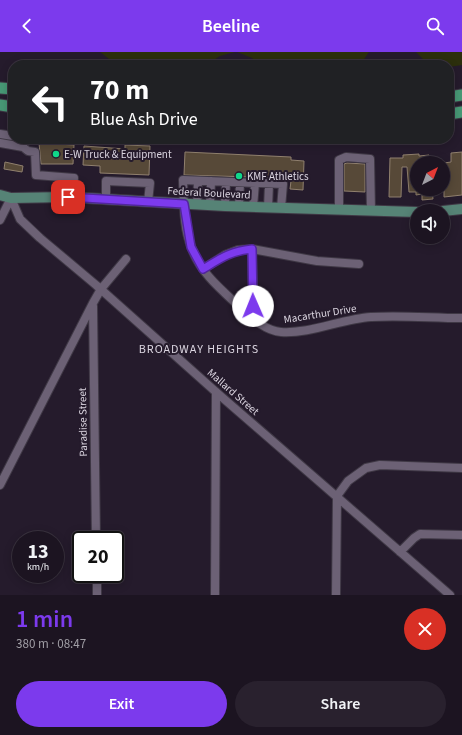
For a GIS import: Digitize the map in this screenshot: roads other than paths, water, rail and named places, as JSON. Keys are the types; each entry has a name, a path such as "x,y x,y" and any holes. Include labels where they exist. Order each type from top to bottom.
{"main road":[{"name":"Federal Boulevard","path":"0,195 11,198 72,197 198,205 410,212"},
{"path":"450,210 462,209"}],"street":[{"path":"24,144 28,151 35,152 36,175 74,178 72,197"},
{"path":"339,210 339,160 346,157 370,159 371,211"},
{"name":"Macarthur Drive","path":"198,181 183,180 184,204 191,247 203,269 219,288 252,318 266,326 279,332 296,332 370,317 462,318"},
{"path":"198,205 198,181 240,182 283,184 281,208"},
{"path":"210,205 211,181"},
{"path":"106,199 106,182 150,183 148,202"},
{"path":"225,206 226,182"},
{"path":"239,206 240,182"},
{"path":"253,207 255,183"},
{"path":"268,208 269,184"},
{"path":"0,220 11,198"},
{"name":"Mallard Street","path":"11,198 20,219 216,392 450,595"},
{"path":"203,269 225,255 238,250 252,249 316,261 359,264"},
{"path":"252,249 253,306"},
{"path":"0,485 92,303 101,289 126,259"},
{"name":"Paradise Street","path":"92,303 96,531"},
{"path":"215,595 216,392"},
{"path":"336,595 337,496 354,475 366,468 380,465 462,468"},
{"path":"400,552 420,534 462,536"},
{"path":"97,583 97,595"}],"place":[{"name":"E-W Truck & Equipment","path":"56,154"},
{"name":"KMF Athletics","path":"239,176"}],"district":[{"name":"BROADWAY HEIGHTS","path":"199,349"}]}
